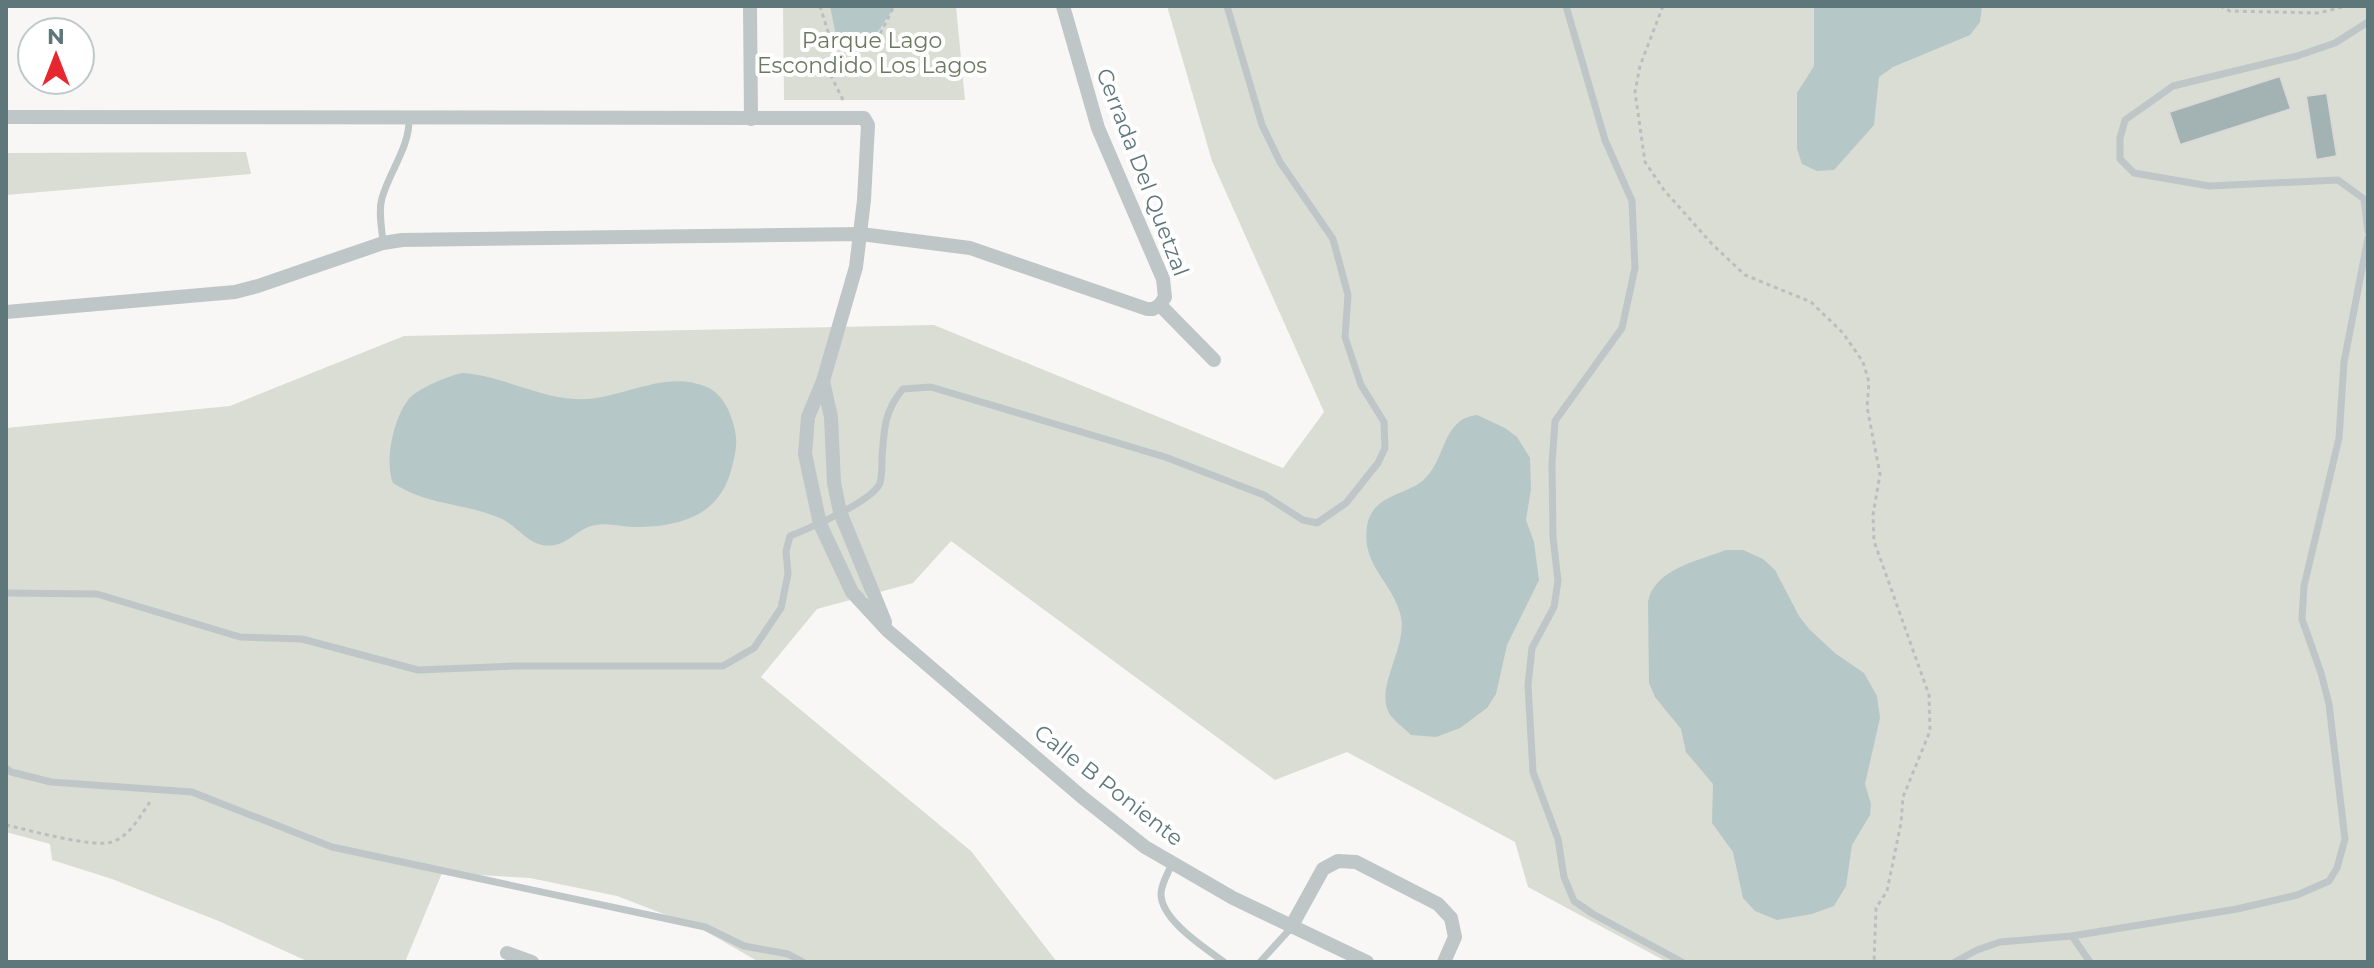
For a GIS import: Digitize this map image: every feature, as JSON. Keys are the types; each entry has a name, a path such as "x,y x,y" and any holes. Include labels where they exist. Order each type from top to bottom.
{"street":[{"path":"750,6 751,119"},
{"name":"Cerrada Del Quetzal","path":"1063,6 1098,128 1163,279 1165,297 1160,305"},
{"path":"6,117 861,117 866,120 861,234 856,267 823,381"},
{"path":"6,312 235,292 383,243 402,240 861,234 970,248 1147,309 1160,305 1214,360"},
{"name":"Calle B Poniente","path":"823,381 831,417 834,483 840,512 888,631"},
{"name":"Calle B Poniente","path":"823,381 808,417 805,454 820,524 852,592 888,631 1145,847 1360,961"},
{"path":"1291,927 1323,869 1338,861 1356,862 1438,904 1451,918 1455,937 1444,962"},
{"path":"507,953 532,962"}],"lane":[{"path":"6,593 97,594 240,637 302,639 418,670 515,666 723,666 754,648 781,608 788,574 786,551 790,536 870,497 880,485 884,429 891,403 903,389 931,387 1165,457 1264,495 1303,520 1317,523 1346,503 1378,463 1385,448 1384,422 1361,385 1345,337 1348,295 1333,239 1280,162 1262,125 1227,6"},
{"path":"1566,6 1605,140 1632,201 1635,268 1622,328 1555,421 1553,537 1558,581 1554,607 1532,648 1528,685 1533,772 1558,839 1564,877 1574,901 1682,962"},
{"path":"2368,22 2335,43 2310,52 2173,86 2125,120 2120,138 2120,159 2134,173 2157,178 2209,186 2338,180 2364,199 2368,231"},
{"path":"383,243 382,198 407,140 409,118"},
{"path":"1955,962 2000,942 2072,936 2237,909 2297,895 2329,881 2337,868 2345,839 2329,704 2302,619 2304,586 2339,438 2344,362 2368,238"},
{"path":"6,768 51,782 192,792 332,847 705,927 744,946 788,954 803,962"},
{"path":"1172,864 1162,887 1164,907 1171,919 1224,962"},
{"path":"1260,962 1291,927"},
{"path":"2072,936 2090,962"}],"path":[{"path":"820,6 831,41 854,49"},
{"path":"843,100 830,74 837,60 854,49 856,44 879,36 894,6"},
{"path":"1663,6 1640,66 1635,92 1645,162 1652,176 1712,244 1745,275 1811,302 1829,318 1863,362 1869,382 1867,407 1880,474 1873,515 1874,541 1929,695 1930,731 1903,797 1887,891 1876,908 1874,962"},
{"path":"2220,6 2230,11 2319,13 2346,6"},
{"path":"6,825 83,841 111,842 132,828 160,789"}],"green space":[{"name":"Parque Lago Escondido Los Lagos","path":"783,6 956,6 965,100 784,100"},
{"path":"1167,6 2368,6 2368,962 1667,962 1528,887 1515,842 1347,752 1275,780 951,541 913,583 817,609 761,677 971,851 1057,962 759,962 700,928 617,896 530,878 442,873 405,962 309,962 221,922 112,879 52,860 50,844 6,832 6,428 230,406 404,336 934,325 1283,468 1324,412 1212,161"},
{"path":"6,139 8,153 246,152 251,174 6,195"}],"shaded area":[{"path":"830,6 895,6 871,42 837,40"},
{"path":"1814,6 1982,6 1980,22 1970,35 1893,67 1879,77 1874,125 1834,170 1817,171 1802,164 1797,149 1797,93 1814,66"},
{"path":"463,373 492,378 547,395 575,399 608,396 674,381 707,387 718,394 726,405 735,431 735,454 727,483 710,506 686,520 640,527 597,525 550,546 531,541 502,519 407,491 393,483 390,474 390,452 403,408 412,396 425,387"},
{"path":"1477,415 1517,437 1530,458 1531,489 1526,520 1534,542 1539,580 1507,645 1496,694 1487,708 1460,728 1436,737 1411,735 1391,716 1386,703 1388,679 1400,641 1401,617 1392,594 1373,564 1366,541 1367,527 1374,509 1381,503 1413,487 1429,474 1456,424"},
{"path":"1726,550 1743,550 1763,559 1775,570 1809,629 1836,654 1864,673 1877,696 1880,718 1865,784 1871,804 1870,815 1852,845 1846,886 1834,906 1812,914 1777,920 1755,911 1743,898 1733,852 1712,823 1713,784 1686,752 1681,729 1655,697 1649,683 1648,602 1652,591 1668,574"}],"building":[{"path":"2280,76 2291,109 2180,145 2169,112"},
{"path":"2327,93 2337,156 2316,160 2306,96"}]}
